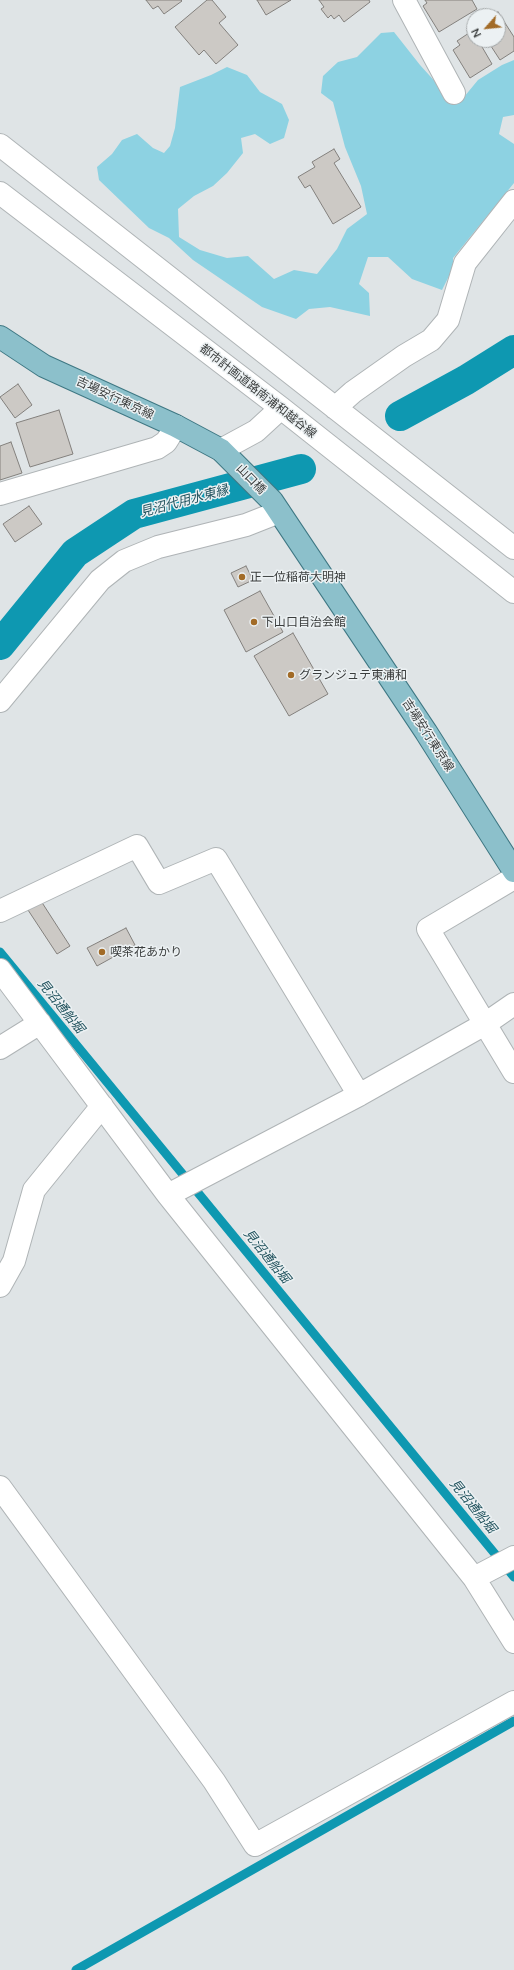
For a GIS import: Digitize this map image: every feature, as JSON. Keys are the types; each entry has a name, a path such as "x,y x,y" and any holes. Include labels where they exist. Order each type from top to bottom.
{"main road":[{"name":"吉場安行東京線","path":"0,337 44,366 176,426 226,454"},
{"name":"山口橋","path":"226,454 276,506"},
{"name":"吉場安行東京線","path":"276,506 422,726 514,872"}],"street":[{"path":"404,0 454,93"},
{"path":"0,144 514,548"},
{"name":"都市計画道路南浦和越谷線","path":"0,192 281,408 514,592"},
{"path":"335,408 353,392 404,356 431,340 444,325 448,320 465,263 514,201"},
{"path":"226,454 256,431 281,408"},
{"path":"0,494 157,448 166,442 176,426"},
{"path":"0,701 100,580 124,561 158,547 246,524 276,506"},
{"path":"1,910 137,846 159,884 216,859 359,1095"},
{"path":"514,878 428,929 514,1072"},
{"path":"0,970 168,1195 474,1578 514,1642"},
{"path":"168,1195 359,1095 485,1024 514,1004"},
{"path":"0,1048 40,1024"},
{"path":"0,1286 14,1261 34,1190 102,1106"},
{"path":"0,1244 14,1261"},
{"path":"0,1487 214,1781 254,1845 514,1702"},
{"path":"474,1578 514,1558"}],"shaded area":[{"path":"394,32 439,86 464,97 478,80 502,65 514,60 514,115 503,117 499,134 514,144 514,183 453,258 453,268 442,290 412,279 388,257 368,257 359,284 369,293 370,316 330,307 309,309 296,319 262,307 193,260 169,238 149,228 99,180 97,167 112,154 122,140 137,134 153,148 164,153 170,146 175,128 180,87 227,67 247,75 260,92 282,104 289,120 284,138 270,144 255,134 241,138 243,153 227,173 213,186 194,196 178,209 179,237 200,250 227,258 248,256 274,279 294,270 317,274 337,249 347,229 367,214 361,186 345,147 333,102 321,93 323,76 338,62 357,57 381,33"}],"building":[{"path":"146,0 182,1 164,14 158,6 153,9"},
{"path":"207,0 212,0 226,17 219,23 238,45 216,64 204,50 199,55 175,27"},
{"path":"257,0 291,0 266,15"},
{"path":"319,0 369,0 370,2 344,22 339,15 334,19 331,15 328,18 321,9 324,7"},
{"path":"425,0 472,0 476,8 466,8 466,16 439,32 423,6 427,3"},
{"path":"506,24 514,37 514,51 500,60 492,48 506,48"},
{"path":"466,35 466,48 483,48 492,64 470,78 453,50 460,45 457,41"},
{"path":"334,149 340,159 334,163 361,207 333,224 310,185 305,188 298,177 315,167 312,162"},
{"path":"18,384 32,405 15,418 0,397"},
{"path":"59,410 73,454 30,467 16,423"},
{"path":"11,442 22,473 0,480 0,446"},
{"path":"29,506 42,524 15,542 3,524"},
{"name":"正一位稲荷大明神","path":"246,566 253,580 238,587 231,573"},
{"path":"260,591 283,632 246,652 224,610"},
{"name":"グランジュテ東浦和","path":"293,633 328,694 289,716 254,656"},
{"path":"41,901 70,946 57,954 28,910"},
{"path":"126,928 135,945 97,966 87,948"}],"waterway":[{"name":"見沼代用水東縁","path":"400,416 466,380 514,350"},
{"name":"見沼代用水東縁","path":"0,645 75,553 134,514 301,469"},
{"name":"見沼通船堀","path":"0,952 514,1577"},
{"path":"76,1970 514,1721"}],"place":[{"name":"正一位稲荷大明神","path":"242,577"},
{"name":"下山口自治会館","path":"254,622"},
{"name":"グランジュテ東浦和","path":"291,675"},
{"name":"喫茶花あかり","path":"102,952"}]}
